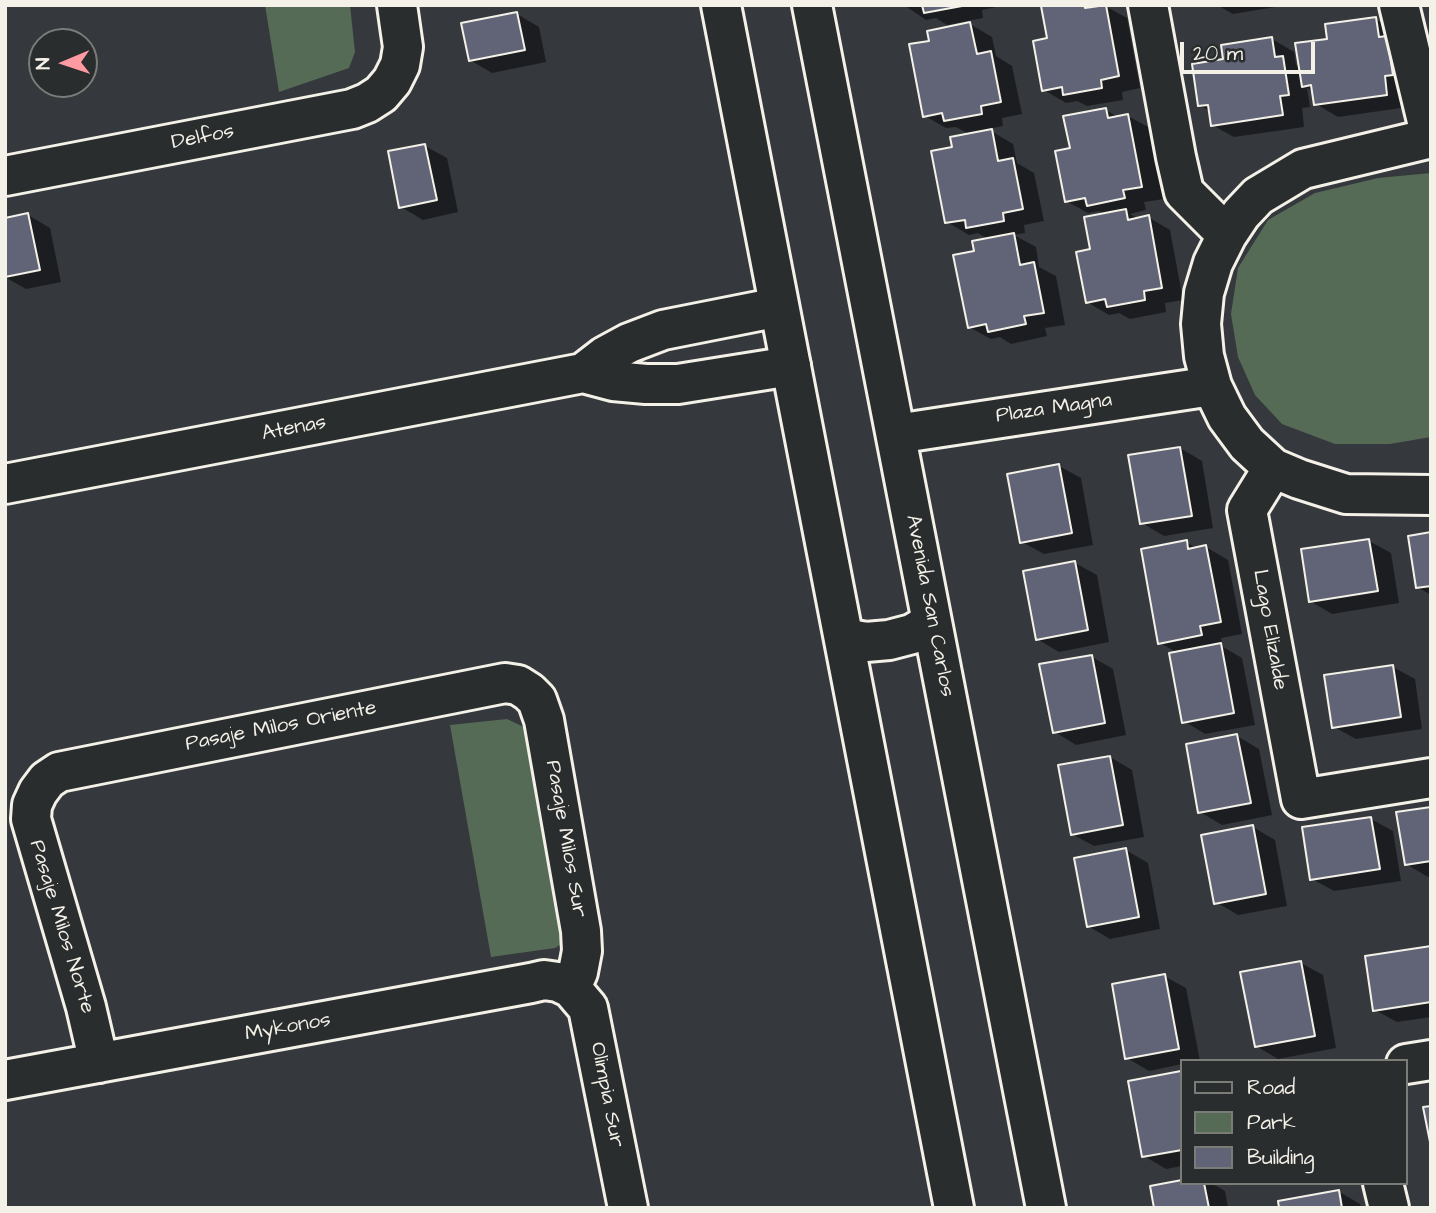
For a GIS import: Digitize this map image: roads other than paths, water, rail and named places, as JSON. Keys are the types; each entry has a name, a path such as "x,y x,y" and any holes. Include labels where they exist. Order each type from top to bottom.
{"street":[{"name":"Delfos","path":"5,176 368,103 381,94 392,81 400,65 403,47 397,5"},
{"path":"721,5 954,1208"},
{"name":"Avenida San Carlos","path":"813,5 1046,1208"},
{"path":"1148,5 1175,157 1184,192 1227,235"},
{"path":"1399,5 1431,138 1303,169 1258,196 1241,214 1213,262 1204,293 1201,324 1204,356 1212,386 1227,417 1247,444 1273,468 1346,494 1431,495"},
{"name":"Atenas","path":"583,373 605,356 629,343 663,330 779,307"},
{"name":"Atenas","path":"5,484 583,373 624,382 678,384 790,366"},
{"name":"Plaza Magna","path":"896,434 1212,386"},
{"name":"Lago Elizalde","path":"1273,468 1247,510 1300,799 1431,778"},
{"path":"844,638 866,642 889,640 912,634 932,622"},
{"name":"Pasaje Milos Oriente","path":"38,792 47,780 60,772 88,766 505,683 518,685 529,692"},
{"name":"Pasaje Milos Sur","path":"529,692 537,700 544,720 581,931 580,961 571,988"},
{"name":"Pasaje Milos Norte","path":"38,792 32,805 33,834 86,1007 99,1063"},
{"name":"Mykonos","path":"5,1080 544,981 558,982 571,988"},
{"name":"Olimpia Sur","path":"571,988 588,1008 628,1208"},
{"path":"1408,1064 1431,1060"},
{"path":"1383,1185 1389,1208"}]}
